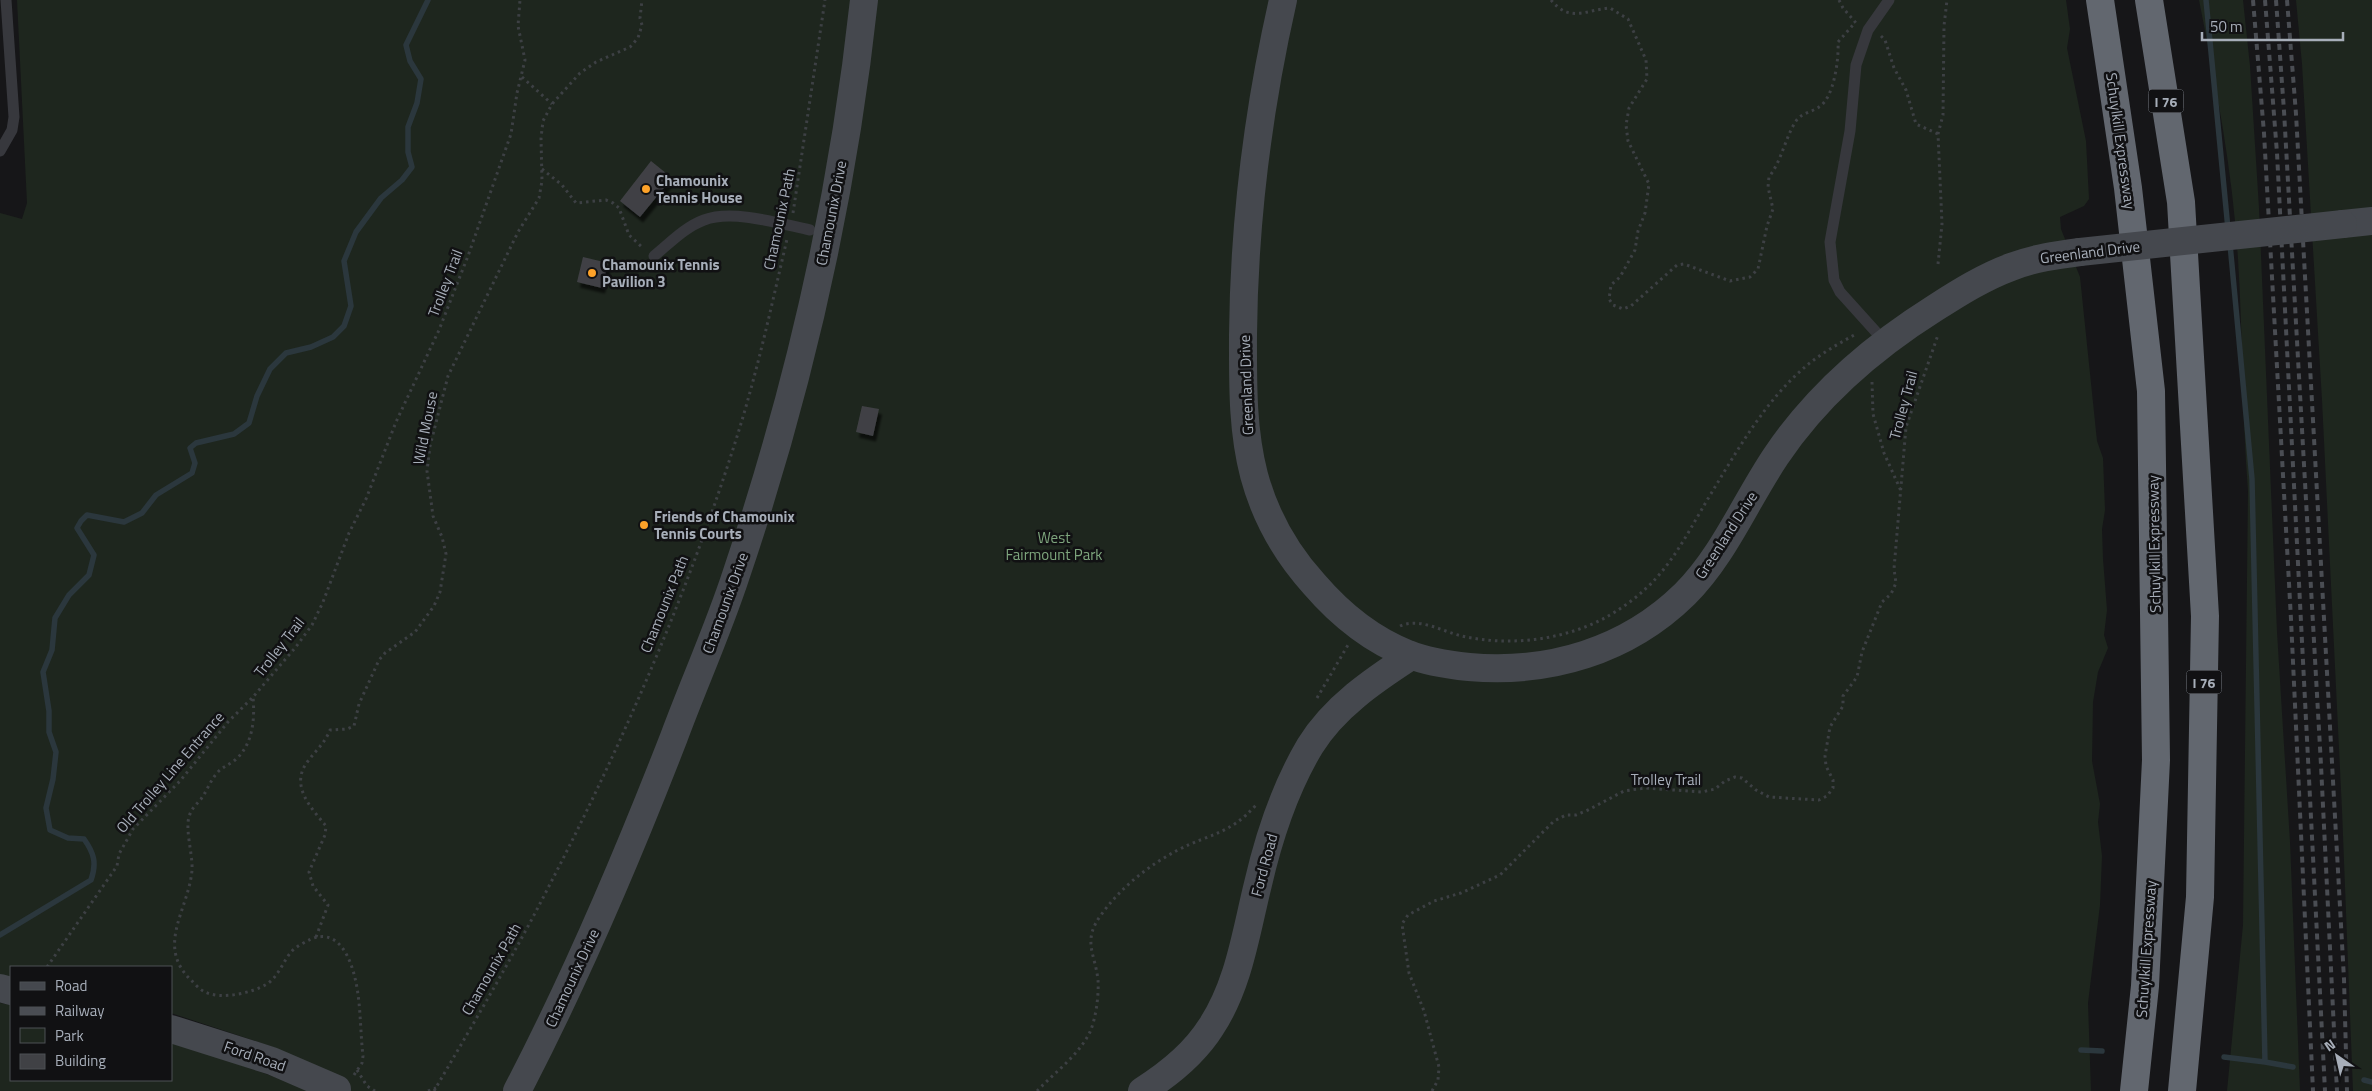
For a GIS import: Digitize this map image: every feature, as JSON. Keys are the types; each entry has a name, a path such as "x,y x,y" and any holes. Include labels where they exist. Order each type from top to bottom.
{"highway":[{"name":"Schuylkill Expressway","path":"2100,0 2128,188 2150,391 2156,760 2146,986 2134,1091"},
{"name":"I 76","path":"2149,0 2181,202 2205,616 2200,897 2182,1091"}],"street":[{"name":"Chamounix Drive","path":"517,1091 574,976 634,838 735,579 786,413 823,255 852,96 864,0"},
{"name":"Greenland Drive","path":"1283,0 1260,121 1246,240 1243,385 1248,444 1254,474 1271,523 1298,566 1316,587 1356,623 1391,646 1411,656 1436,662 1482,668 1534,667 1598,651 1645,626 1670,608 1703,574 1734,528 1778,453 1816,404 1847,373 1885,342 1965,288 1987,277 2034,259 2080,252 2372,221"},
{"name":"Ford Road","path":"1156,1087 1195,1047 1211,1027 1223,1006 1246,937 1267,848 1276,820 1298,768 1311,744 1330,720 1349,701 1411,656"},
{"name":"Ford Road","path":"172,1029 343,1084"}],"lane":[{"path":"0,150 12,130 14,117 6,0"},
{"path":"1885,342 1840,292 1834,280 1830,242 1836,198 1850,130 1856,65 1868,30 1889,0"},
{"path":"654,256 692,226 715,217 749,218 810,230"}],"path":[{"name":"Trolley Trail","path":"316,937 294,949 277,974 268,983 257,989 214,995 204,992 181,970 174,949 175,934 187,897 191,874 192,860 188,820 190,812 216,774 243,750 255,718 253,697 312,625 323,602 349,533 366,499 396,422 439,330 468,256 510,134 525,60 518,26 520,0"},
{"name":"Wild Mouse","path":"316,937 328,905 313,886 309,872 325,835 326,826 307,803 300,788 300,779 306,762 326,740 330,730 347,729 354,726 359,704 379,660 385,653 415,632 425,621 437,599 446,554 442,537 433,516 427,471 432,439 448,376 518,232 539,198 543,121 552,104 580,73 596,62 630,47 638,38 642,25 640,18 642,0"},
{"name":"Chamounix Path","path":"435,1090 523,935 594,795 665,634 734,446 766,334 790,226 801,168 825,0"},
{"path":"1551,0 1558,8 1567,12 1585,13 1610,8 1619,13 1628,19 1634,29 1646,60 1647,79 1629,108 1626,125 1628,141 1649,184 1646,213 1638,231 1635,250 1620,277 1611,285 1608,298 1613,305 1623,310 1631,306 1677,265 1684,264 1730,282 1750,277 1758,269 1767,226 1773,209 1768,187 1769,177 1774,170 1797,118 1820,107 1826,99 1832,86 1839,55 1838,42 1855,23"},
{"path":"1839,0 1855,23 1882,36 1885,40 1894,68 1906,90 1916,124 1938,134"},
{"path":"1938,264 1942,224 1938,134 1943,115 1946,0"},
{"path":"522,77 552,104"},
{"path":"542,168 562,185 576,203 606,200 613,203 619,208 629,235 654,256"},
{"path":"1399,627 1413,622 1462,636 1491,640 1521,640 1544,638 1568,632 1610,615 1640,593 1668,566 1731,462 1758,421 1782,391 1804,368 1824,352 1859,333"},
{"name":"Trolley Trail","path":"1432,1091 1438,1080 1439,1067 1424,1011 1409,973 1402,924 1408,915 1434,901 1461,893 1500,875 1554,821 1566,815 1576,815 1588,810 1624,791 1645,788 1702,792 1715,789 1725,780 1734,777 1742,778 1756,790 1769,797 1819,800 1828,796 1833,788 1833,780 1826,766 1824,756 1830,727 1843,706 1843,696 1857,677 1862,652 1882,602 1891,594 1896,583 1894,569 1906,427 1938,335"},
{"path":"1864,359 1872,376 1873,414 1884,453 1902,491"},
{"path":"1317,699 1349,644 1354,641"},
{"name":"Old Trolley Line Entrance","path":"48,966 117,866 119,854 133,829 180,780 228,722 253,697"},
{"path":"1037,1091 1081,1047 1091,1030 1098,980 1090,938 1093,926 1102,912 1136,878 1157,862 1180,849 1234,827 1257,804"},
{"path":"316,937 330,938 344,948 354,976 364,1056 357,1070 343,1084"},
{"path":"357,1070 367,1086 375,1091"},
{"path":"428,1091 435,1090"}],"green space":[{"name":"West Fairmount Park","path":"17,0 2066,0 2070,29 2067,48 2086,141 2089,199 2084,206 2060,217 2061,229 2080,277 2097,441 2103,458 2105,510 2102,529 2107,610 2104,635 2108,648 2098,672 2093,702 2092,761 2100,804 2098,822 2102,856 2100,905 2088,1003 2091,1091 336,1091 343,1079 273,1047 172,1013 172,966 10,966 10,977 0,975 0,213 22,219 27,203"},
{"path":"2199,0 2243,0 2250,66 2259,208 2277,632 2290,842 2300,1091 2227,1091 2243,925 2248,491 2236,226 2223,129"},
{"path":"2296,0 2372,0 2372,1091 2353,1091 2342,810 2322,400 2302,64"},
{"path":"0,1003 10,1005 10,1081 172,1081 172,1041 315,1091 0,1091"}],"building":[{"name":"Chamounix Tennis House","path":"651,161 672,178 640,217 620,201"},
{"name":"Chamounix Tennis Pavilion 3","path":"583,257 608,263 602,288 577,282"},
{"path":"862,406 879,409 873,436 856,432"}],"waterway":[{"path":"0,935 91,880 93,874 94,858 84,839 68,838 50,830 46,808 53,779 56,752 49,732 49,711 43,672 52,650 55,618 69,595 89,575 94,555 77,528 87,515 124,522 142,513 156,495 192,473 195,463 190,448 196,443 234,434 249,423 257,396 270,369 286,353 311,347 333,337 344,326 351,306 344,261 356,232 381,198 402,180 412,167 408,152 408,127 417,103 421,79 410,61 406,45 428,0"},
{"path":"2206,0 2228,229"},
{"path":"2230,244 2252,479 2265,1062 2293,1067"},
{"path":"2081,1050 2102,1051"},
{"path":"2224,1057 2265,1062"},
{"path":"2364,1080 2372,1082"}],"railway":[{"path":"2253,0 2264,133 2291,619 2313,1091"},
{"path":"2265,0 2277,153 2325,1091"},
{"path":"2276,0 2321,765 2337,1091"},
{"path":"2287,0 2296,114 2344,979 2347,1091"}],"place":[{"name":"Chamounix Tennis House","path":"646,189"},
{"name":"Chamounix Tennis Pavilion 3","path":"592,273"},
{"name":"Friends of Chamounix Tennis Courts","path":"644,525"}]}
